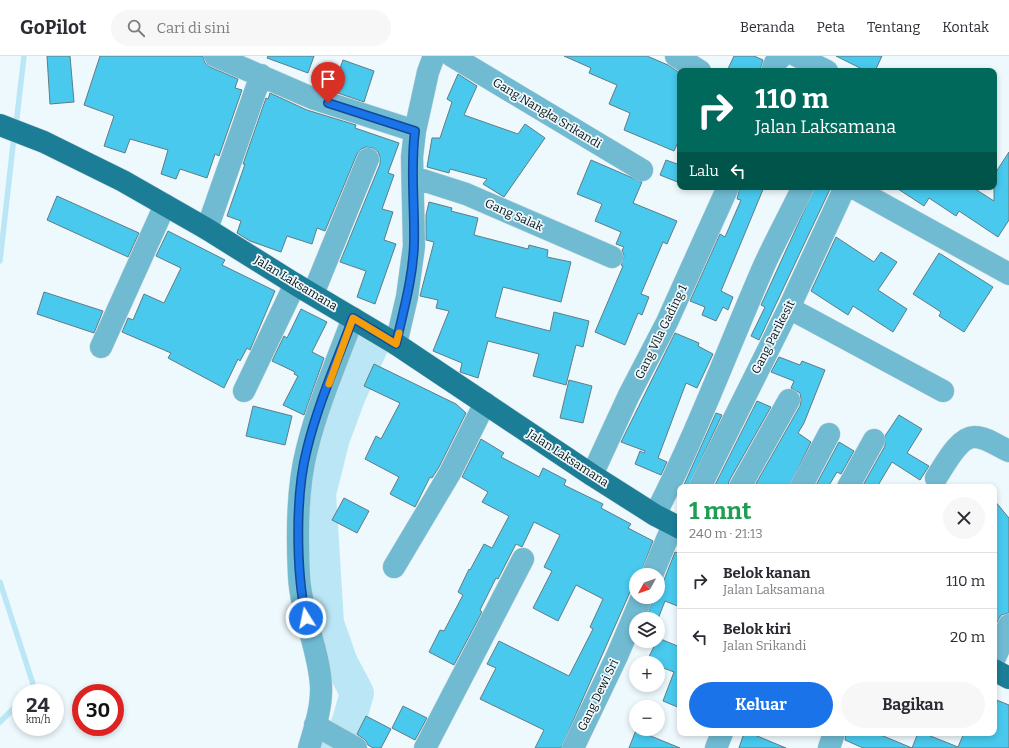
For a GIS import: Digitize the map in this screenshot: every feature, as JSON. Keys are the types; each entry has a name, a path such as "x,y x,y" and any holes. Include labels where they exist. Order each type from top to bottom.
{"main road":[{"name":"Jalan Laksamana","path":"0,125 44,142 123,181 207,229 396,344 592,475 669,523"},
{"path":"997,672 1009,678"}],"street":[{"path":"215,56 312,98 415,131"},
{"path":"396,344 407,297 414,246 412,157 415,131 428,72 434,56"},
{"name":"Gang Nangka Srikandi","path":"452,56 642,170"},
{"path":"676,56 695,68"},
{"path":"773,68 775,63 782,56"},
{"path":"797,56 809,60 822,68"},
{"path":"207,229 261,75"},
{"path":"244,391 304,289 368,159"},
{"name":"Gang Salak","path":"413,177 466,194 612,257"},
{"name":"Gang Vila Gading 1","path":"592,475 629,395 667,322 727,190"},
{"path":"654,568 669,523 674,478 719,377 763,267 802,190"},
{"name":"Gang Parikesit","path":"701,484 788,308 844,190"},
{"path":"857,190 1009,274"},
{"path":"101,347 165,205"},
{"path":"788,308 943,391"},
{"path":"310,748 338,737 321,687 318,667 308,630 299,577 301,481 306,449 353,318"},
{"path":"742,484 789,400"},
{"path":"394,568 450,473 485,403"},
{"path":"803,484 829,434"},
{"path":"936,478 960,444 966,439 975,437 982,439 1009,452"},
{"path":"850,484 874,440"},
{"path":"425,748 523,559"},
{"name":"Gang Dewi Sri","path":"573,748 639,604"},
{"path":"997,653 1009,625"},
{"path":"716,748 721,736"},
{"path":"829,748 833,736"}],"building":[{"path":"47,56 70,56 74,102 50,104"},
{"path":"100,56 203,56 205,63 210,67 238,79 235,88 242,90 219,156 215,154 207,178 180,169 176,179 161,174 168,150 130,139 125,153 104,146 114,116 84,105"},
{"path":"268,56 314,56 308,73 267,58"},
{"path":"564,56 647,56 668,65 677,71 677,144 674,151 624,130 630,113 609,104 617,85 589,73 591,68"},
{"path":"734,56 754,56 763,60 761,68 728,68"},
{"path":"836,56 882,56 876,68 860,68"},
{"path":"343,60 374,71 364,102 332,91"},
{"path":"458,74 477,86 464,115 518,134 525,124 545,138 504,197 483,184 487,179 450,169 449,173 427,167 432,138 440,138 452,102 447,99"},
{"path":"270,93 307,110 356,125 355,128 399,143 388,173 394,175 382,209 393,212 384,240 396,244 375,304 357,297 366,271 340,262 380,164 378,152 373,148 366,147 361,149 357,154 325,231 317,228 312,244 287,236 281,252 250,241 237,233 241,221 227,216 266,98 268,99"},
{"path":"1009,152 1009,220 998,237 959,211 956,216 929,198 924,206 900,190 977,190 994,201 994,190 997,190 997,170"},
{"path":"591,160 642,182 633,203 677,221 667,244 663,242 641,294 649,297 642,315 638,313 625,345 595,332 623,266 621,265 624,256 622,250 624,247 616,244 621,232 595,221 602,204 577,194"},
{"path":"666,160 677,164 677,182 660,175"},
{"path":"739,190 763,190 721,291 733,297 728,310 723,307 716,321 702,315 705,307 690,301 720,234 725,237 741,200 737,199"},
{"path":"814,190 830,190 759,340 751,336 765,307 761,305"},
{"path":"57,196 139,233 128,257 47,220"},
{"path":"429,202 452,208 451,211 478,218 474,235 528,249 529,245 548,250 547,257 571,262 561,302 503,287 495,317 550,331 554,312 589,321 583,347 576,345 566,385 533,376 539,354 488,341 478,378 460,372 462,363 433,351 449,311 436,308 438,300 420,296 434,242 426,240 426,215"},
{"path":"168,231 225,260 222,265 275,291 250,350 247,348 240,361 238,359 224,388 168,358 171,353 122,332 128,318 133,320 144,294 164,303 181,268 156,256"},
{"path":"836,237 874,262 881,252 897,262 878,290 907,309 893,332 853,306 848,315 811,291"},
{"path":"939,253 993,287 964,332 939,316 941,312 913,294"},
{"path":"44,292 103,311 94,333 37,314"},
{"path":"301,309 327,322 312,352 324,358 304,415 283,405 298,376 294,374 295,372 272,361 284,336 287,338"},
{"path":"675,333 699,343 698,346 713,354 697,388 686,383 658,458 667,462 661,475 635,464 640,451 644,453 645,451 621,442"},
{"path":"779,357 800,365 802,361 825,370 804,423 798,433 811,442 790,484 756,484 800,406 801,400 800,393 791,388 794,381 771,372"},
{"path":"374,364 456,404 466,413 439,467 432,478 430,477 415,507 390,494 399,477 365,459 376,436 381,439 400,403 364,386"},
{"path":"569,380 592,386 583,423 560,418"},
{"path":"757,401 771,407 728,484 716,484"},
{"path":"253,406 292,416 285,445 246,436"},
{"path":"716,413 722,415 689,484 684,484"},
{"path":"899,415 922,429 907,453 929,466 920,480 892,462 879,484 864,484 885,446 885,436"},
{"path":"481,439 504,453 501,457 539,477 543,468 566,480 564,485 603,504 601,508 631,524 628,528 653,541 643,568 629,568 629,594 561,748 535,748 544,730 480,699 496,668 487,664 499,641 569,676 593,629 590,627 603,599 576,585 558,621 533,608 552,571 544,567 560,535 534,522 522,547 516,544 498,579 496,578 480,610 482,612 454,665 429,652 440,630 444,631 463,595 458,592 469,569 470,570 484,544 492,548 509,516 482,502 488,492 462,477"},
{"path":"839,442 854,451 841,474 837,472 830,484 817,484"},
{"path":"344,498 369,511 357,533 332,520"},
{"path":"997,504 1009,518 1009,613 1001,615 997,622"},
{"path":"675,552 677,553 677,606 665,601 665,577"},
{"path":"651,604 664,604 661,612 649,612"},
{"path":"665,641 677,646 677,707 663,700 674,672 665,669 665,656 649,656 653,648 665,648"},
{"path":"997,700 1009,705 1009,748 912,748 917,736 930,736 958,747 963,736 997,736"},
{"path":"403,706 427,718 415,740 392,728"},
{"path":"366,716 391,729 381,748 373,748 357,734"},
{"path":"634,736 651,736 680,748 629,748"},
{"path":"743,736 757,736 786,748 739,748"},
{"path":"846,736 883,736 912,748 863,748 845,740"}],"waterway":[{"path":"16,125 24,56"},
{"path":"0,261 14,136"},
{"path":"338,748 349,721 357,693 341,663 327,623 319,494 333,438 349,395 371,347"},
{"path":"0,582 33,684"},
{"path":"0,722 12,710"}],"slow traffic":[{"path":"329,384 353,318 396,344 399,333"}],"route":[{"path":"306,618 299,577 301,481 306,449 353,318 396,344 407,297 414,246 412,157 415,131 357,114 328,103"}]}
